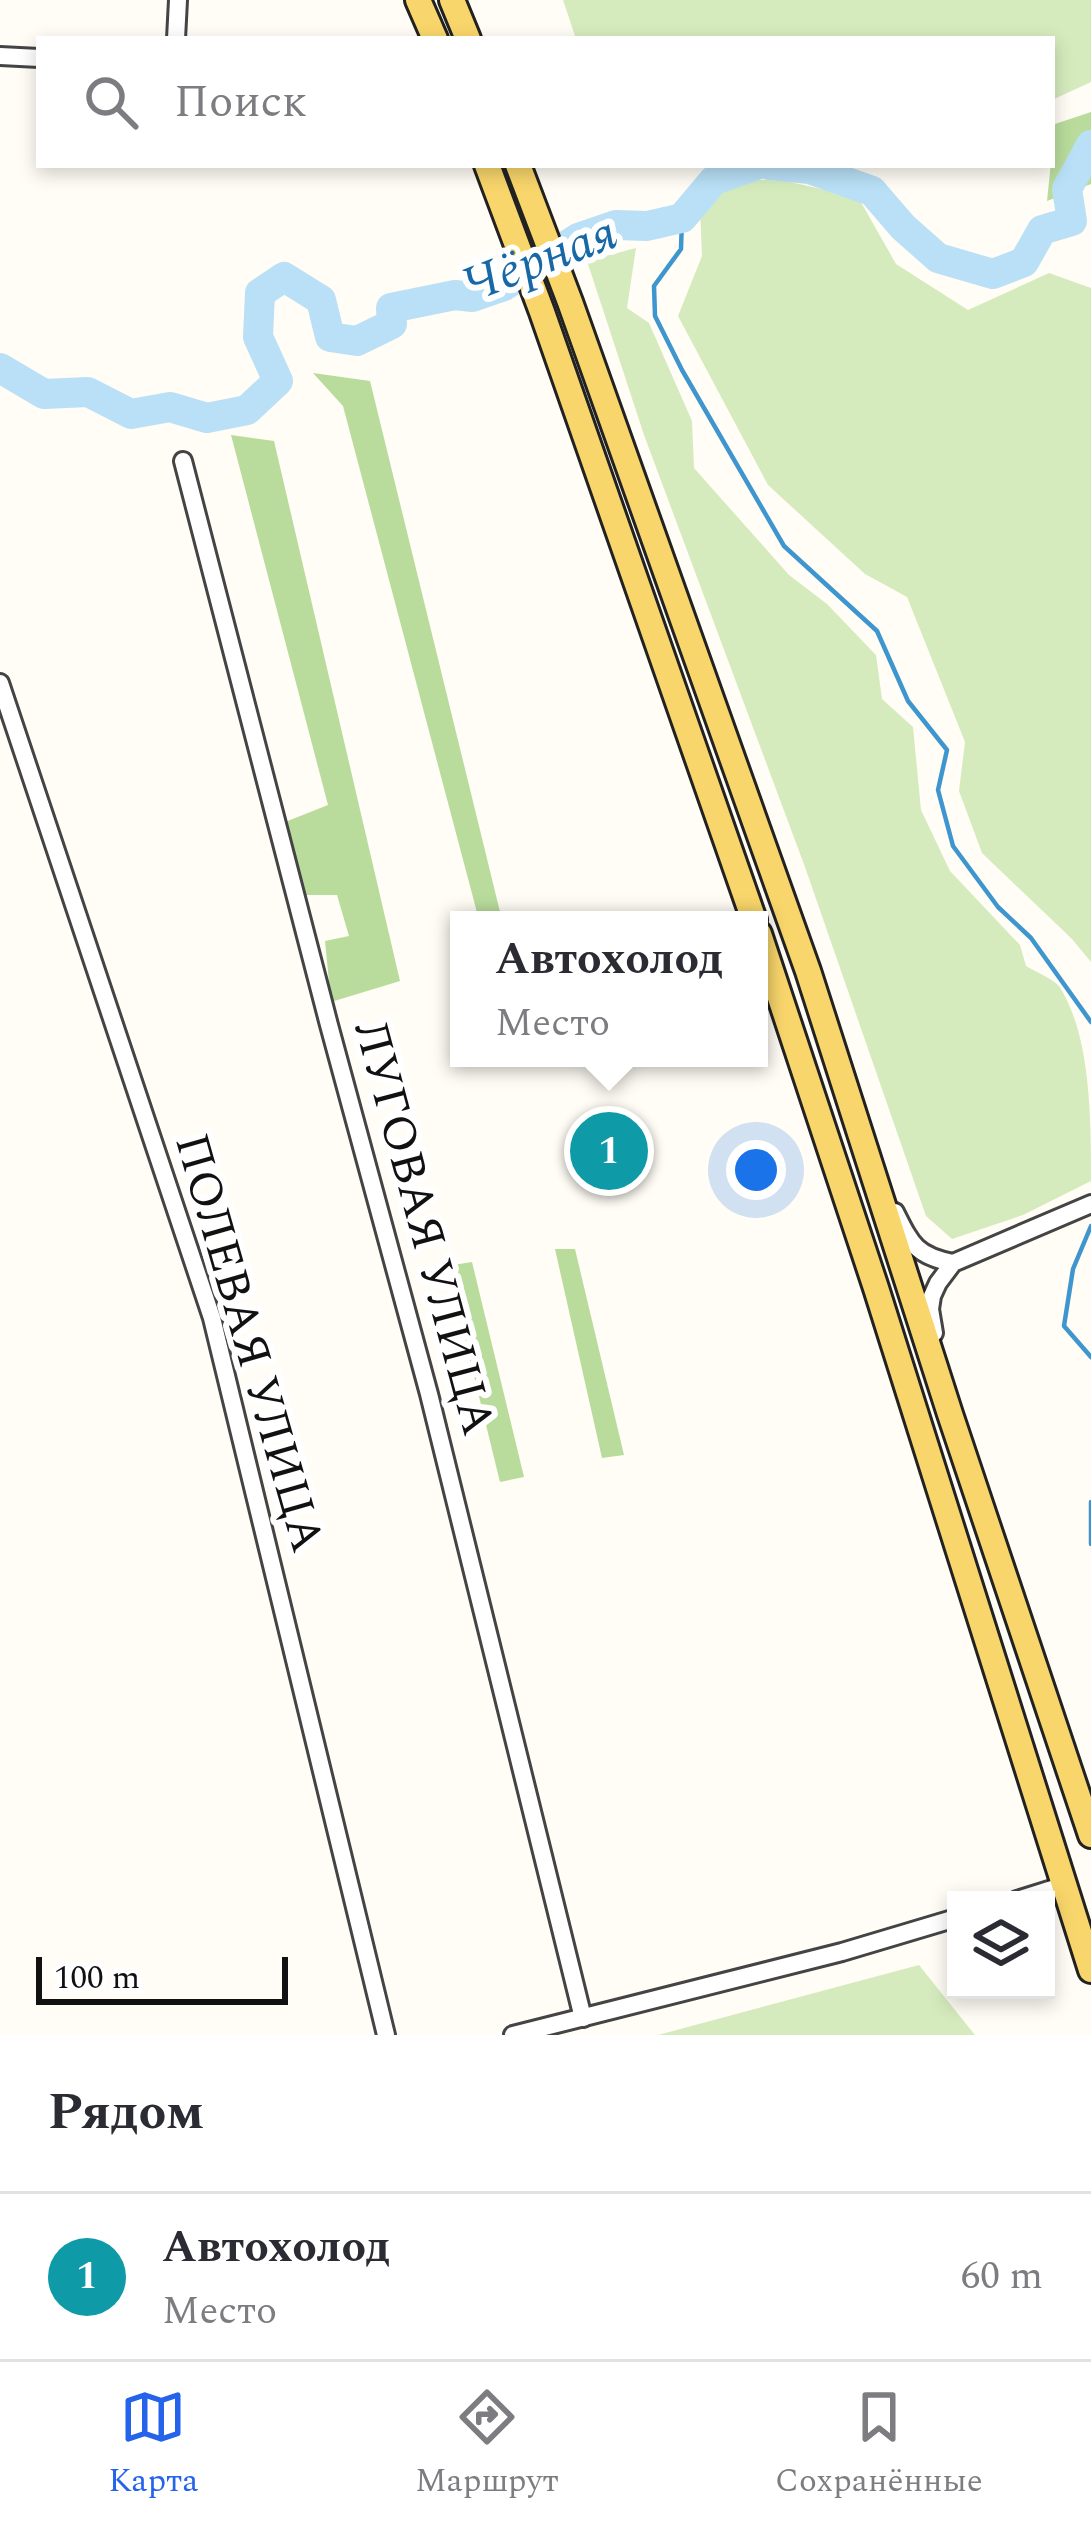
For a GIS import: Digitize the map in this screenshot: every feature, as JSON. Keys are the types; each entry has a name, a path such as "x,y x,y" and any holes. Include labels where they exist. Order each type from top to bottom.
{"main road":[{"path":"418,0 434,36"},
{"path":"452,0 467,36"},
{"path":"489,168 751,911"},
{"path":"519,168 808,971 1091,1835"},
{"path":"768,961 1091,1970"}],"street":[{"path":"176,36 178,0"},
{"path":"0,56 36,58"},
{"name":"ЛУГОВАЯ УЛИЦА","path":"183,461 429,1394 583,2018"},
{"name":"ПОЛЕВАЯ УЛИЦА","path":"0,683 212,1318 386,2035"},
{"path":"867,1155 910,1242 932,1259 953,1263"},
{"path":"950,1414 930,1310 938,1283 953,1263 1091,1204"},
{"path":"1048,1891 1065,1886"},
{"path":"513,2035 947,1921"}],"green space":[{"path":"563,0 1091,0 1091,82 1055,99 1055,36 575,36"},
{"path":"1091,112 1091,184 1047,201 1050,168 1055,168 1055,124"},
{"path":"726,178 785,181 858,197 896,264 968,310 1049,273 1091,288 1091,962 982,853 959,791 965,742 907,597 865,574 768,485 678,316 702,256 700,208"},
{"path":"636,248 627,308 649,323 692,421 694,468 789,575 827,604 876,655 882,699 913,727 921,810 950,871 1020,945 1026,966 1059,986 1070,1006 1087,1079 1091,1181 1023,1215 952,1239 926,1216 805,867 644,435 587,261"},
{"path":"313,373 370,381 500,911 477,911 343,406"},
{"path":"231,435 274,441 400,981 331,1002 325,941 349,936 337,895 285,895 270,828 328,805"},
{"path":"555,1249 575,1249 624,1455 602,1458"},
{"path":"472,1262 524,1477 500,1482 447,1266"},
{"path":"919,1965 975,2035 658,2035"}],"waterway":[{"name":"Чёрная","path":"800,168 872,191 938,258 993,274 1024,262 1042,230 1072,221 1067,189 1091,145"},
{"name":"Чёрная","path":"0,368 44,394 88,392 131,414 170,407 207,418 247,410 278,381 258,337 260,293 284,277 321,300 330,337 357,341 392,324 391,308 455,295 472,297 504,286 578,238 616,225 647,226 682,218 714,180 748,168"},
{"path":"682,218 681,249 654,286 655,316 682,370 784,546 877,631 908,701 947,750 938,790 953,846 998,907 1031,938 1091,1022"},
{"path":"1091,1226 1073,1269 1064,1326 1091,1357"},
{"path":"1091,1502 1091,1544"}],"place":[{"name":"Автохолод","path":"609,1151"}]}
